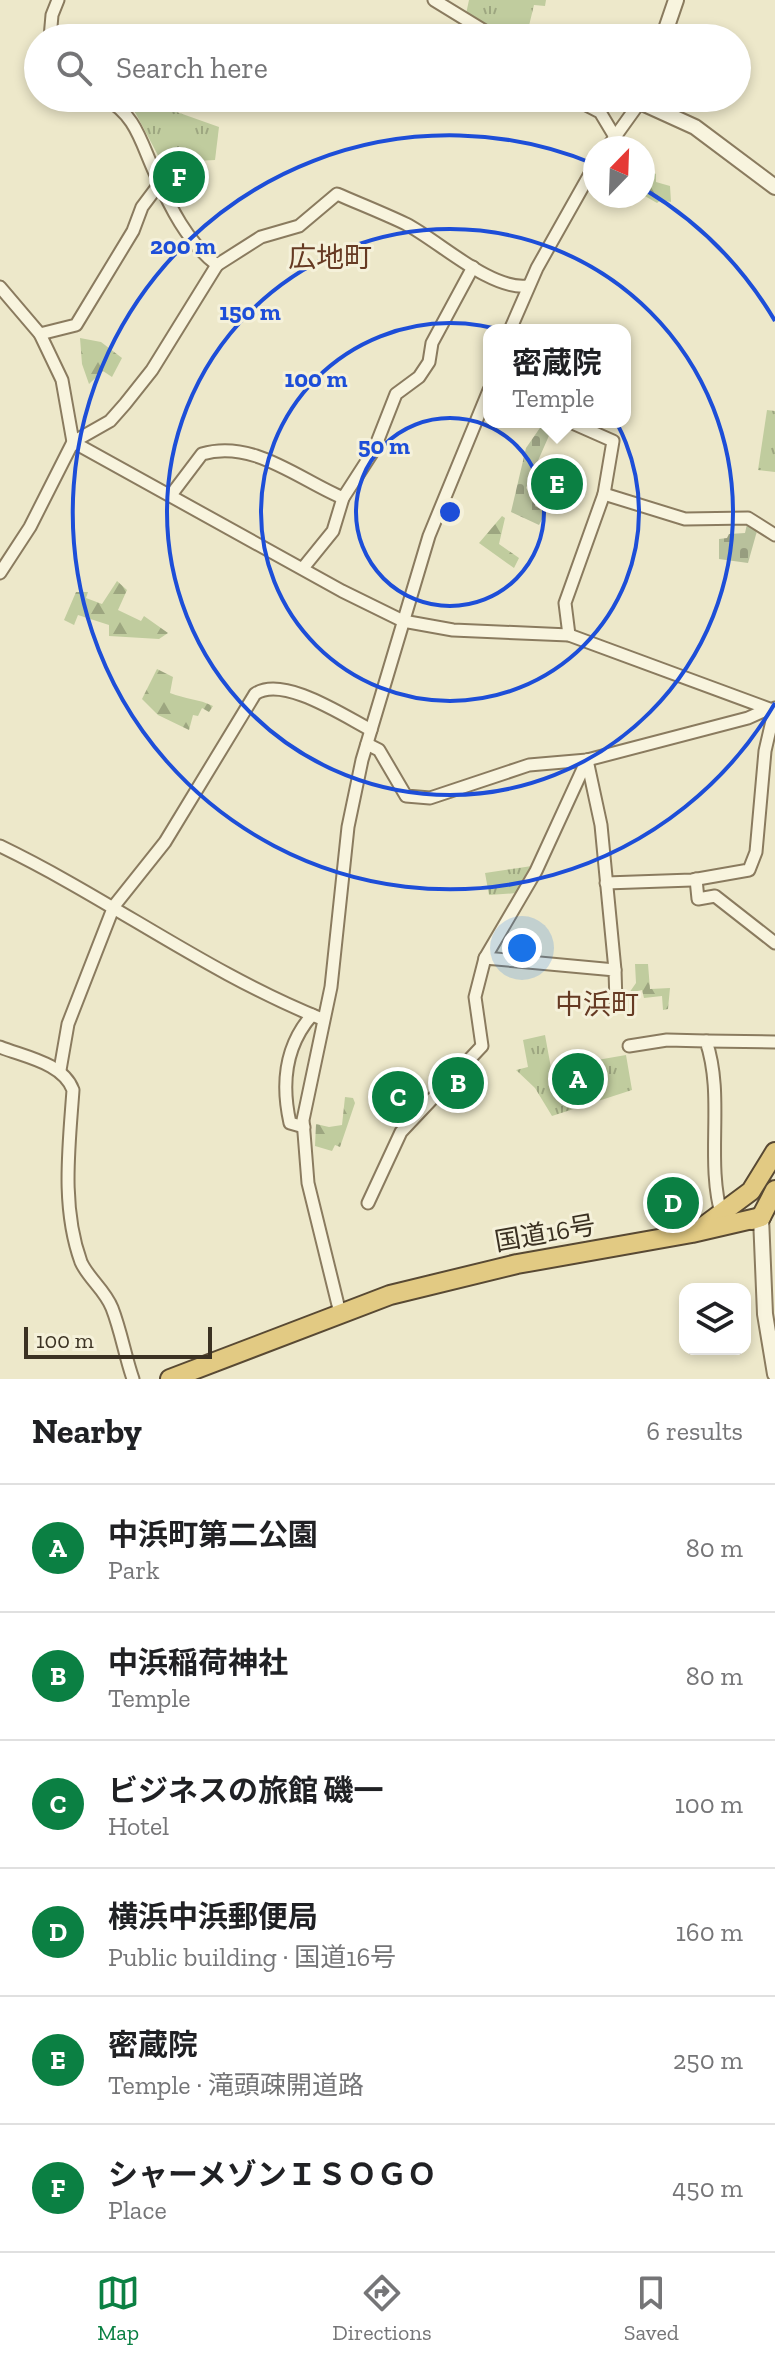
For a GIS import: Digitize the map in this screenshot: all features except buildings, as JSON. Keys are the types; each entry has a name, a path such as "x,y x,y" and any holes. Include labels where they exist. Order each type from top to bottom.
{"highway":[{"name":"国道16号","path":"724,1224 751,1191 775,1152"},
{"path":"761,1217 775,1190"},
{"name":"国道16号","path":"173,1378 346,1310 390,1300 409,1291 517,1264 692,1233 761,1217"}],"street":[{"path":"51,24 58,0"},
{"path":"434,0 473,24"},
{"path":"668,24 676,0"},
{"path":"124,112 131,117 191,243 217,265"},
{"path":"600,112 614,136"},
{"path":"616,136 633,112"},
{"path":"665,112 695,127 775,187"},
{"path":"40,334 76,325 133,231 142,207 160,183"},
{"path":"512,324 527,286 583,186"},
{"path":"0,573 30,527 73,442 110,421 125,404 152,370 217,265 261,237 299,226 337,194 408,225 473,267 517,287 527,286"},
{"path":"303,568 333,531 343,498 374,450 396,394 419,377 429,362 432,343 473,267"},
{"path":"0,287 40,334 62,380 73,442"},
{"path":"346,1310 308,1183 304,1127 317,1017 331,987 348,827 367,744 434,519 483,404"},
{"path":"569,635 565,603 604,494 613,441 584,428"},
{"path":"73,442 403,621 453,630 569,635 773,710"},
{"path":"171,495 202,454 230,449 255,454 343,498"},
{"path":"604,494 685,519 748,518 775,535"},
{"path":"60,1070 68,1024 114,906 165,842 257,692 275,687 290,691 371,730"},
{"path":"367,744 379,750 406,796 413,799 430,798 531,764 587,760 773,710"},
{"path":"606,883 743,874 752,867 773,710"},
{"path":"587,760 597,793 616,1003"},
{"path":"368,1203 401,1132 482,1046 475,997 485,958 536,871 587,760"},
{"path":"0,846 114,906 196,956 317,1017"},
{"path":"696,879 698,899 715,896 775,943"},
{"path":"485,958 615,970"},
{"path":"304,1127 290,1123 284,1098 293,1040 317,1017"},
{"path":"629,1046 667,1040 775,1042"},
{"path":"706,1041 714,1065 715,1183 724,1224"},
{"path":"0,1047 60,1070 73,1090 68,1203 73,1229 82,1265 112,1307 133,1379"},
{"path":"761,1217 765,1314 775,1374"}],"green space":[{"path":"469,0 546,0 545,6 534,5 529,24 482,24 466,14"},
{"path":"135,112 177,112 219,127 215,160 162,163"},
{"path":"655,174 656,182 670,186 671,202 661,200 657,203"},
{"path":"80,338 101,342 122,358 112,377 103,371 89,384 82,364"},
{"path":"767,410 775,411 775,472 758,470"},
{"path":"540,428 552,428 526,488 537,499 535,506 546,512 539,525 511,512 526,448"},
{"path":"502,516 505,518 499,544 519,558 514,568 479,543"},
{"path":"747,524 757,531 748,563 719,559 719,539 727,538 729,534 745,533"},
{"path":"117,581 127,590 118,610 141,621 144,616 168,633 159,639 109,636 109,625 78,615 74,625 64,620 76,592 88,592 86,598 102,604"},
{"path":"157,669 173,677 170,693 213,706 209,712 202,708 198,716 193,715 189,730 158,715 142,699"},
{"path":"532,866 517,893 489,895 485,873"},
{"path":"635,964 648,964 650,989 670,988 668,1009 663,1010 662,996 644,998 642,990 629,993 636,983"},
{"path":"545,1035 551,1068 626,1055 632,1090 552,1116 535,1088 516,1070 528,1067 523,1040"},
{"path":"345,1097 353,1098 355,1103 340,1147 335,1145 332,1151 315,1146 316,1124 329,1127 342,1125"}],"place":[{"name":"シャーメゾンＩＳＯＧＯ","path":"179,177"},
{"name":"密蔵院","path":"557,484"},
{"name":"中浜町第二公園","path":"578,1079"},
{"name":"中浜稲荷神社","path":"458,1083"},
{"name":"ビジネスの旅館 磯一","path":"398,1097"},
{"name":"横浜中浜郵便局","path":"673,1203"}],"district":[{"name":"広地町","path":"330,257"},
{"name":"中浜町","path":"597,1004"}]}
